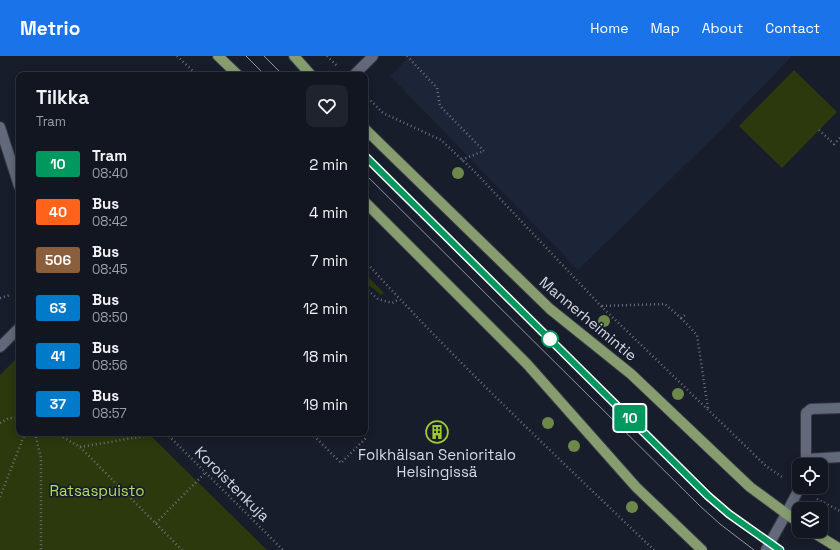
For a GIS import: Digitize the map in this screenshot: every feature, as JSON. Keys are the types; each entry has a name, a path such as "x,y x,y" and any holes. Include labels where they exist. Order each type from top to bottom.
{"main road":[{"path":"218,56 235,72"},
{"path":"294,56 308,72"},
{"name":"Mannerheimintie","path":"368,132 550,309 631,374 736,475 792,518"},
{"path":"368,205 527,364 636,487 702,550"},
{"path":"823,538 840,549"}],"street":[{"path":"357,72 373,56"},
{"path":"0,127 16,177"},
{"path":"0,347 16,331"},
{"path":"807,458 806,413 811,408 840,408"},
{"path":"828,459 840,457"},
{"path":"766,550 796,494"}],"path":[{"path":"177,56 193,72"},
{"path":"407,56 438,88 440,106 484,151 461,160"},
{"path":"368,98 383,113 425,131 441,140 601,306 766,466 775,472"},
{"path":"819,130 834,144 840,138"},
{"path":"368,264 399,299 502,403 654,550"},
{"path":"368,291 378,299 392,302 399,299"},
{"path":"0,298 10,295"},
{"path":"601,306 665,304 681,318 697,335 708,410"},
{"path":"681,318 685,315"},
{"path":"0,423 9,418 16,418"},
{"path":"0,497 24,436"},
{"path":"36,436 41,458 41,550"},
{"path":"61,436 80,448 182,550"},
{"path":"80,448 145,436"},
{"name":"Koroistenkuja","path":"169,436 284,550"},
{"path":"314,436 341,463 366,438"},
{"path":"156,523 206,472"},
{"path":"828,505 840,511"}],"shaded area":[{"path":"410,56 792,56 717,134 578,270 390,76"}],"green space":[{"path":"794,70 837,112 782,168 739,126"},
{"path":"368,277 384,293 381,295 368,284"},
{"name":"Ratsaspuisto","path":"16,359 16,436 151,436 267,550 0,550 0,375"}],"tram line":[{"path":"246,56 262,72"},
{"path":"264,56 280,72"},
{"path":"368,159 708,496 729,514 780,550"},
{"name":"10","path":"368,159 708,496 729,514 780,550"},
{"path":"368,177 700,506 720,524 754,550"}],"place":[{"name":"Folkhälsan Senioritalo Helsingissä","path":"437,432"}]}
